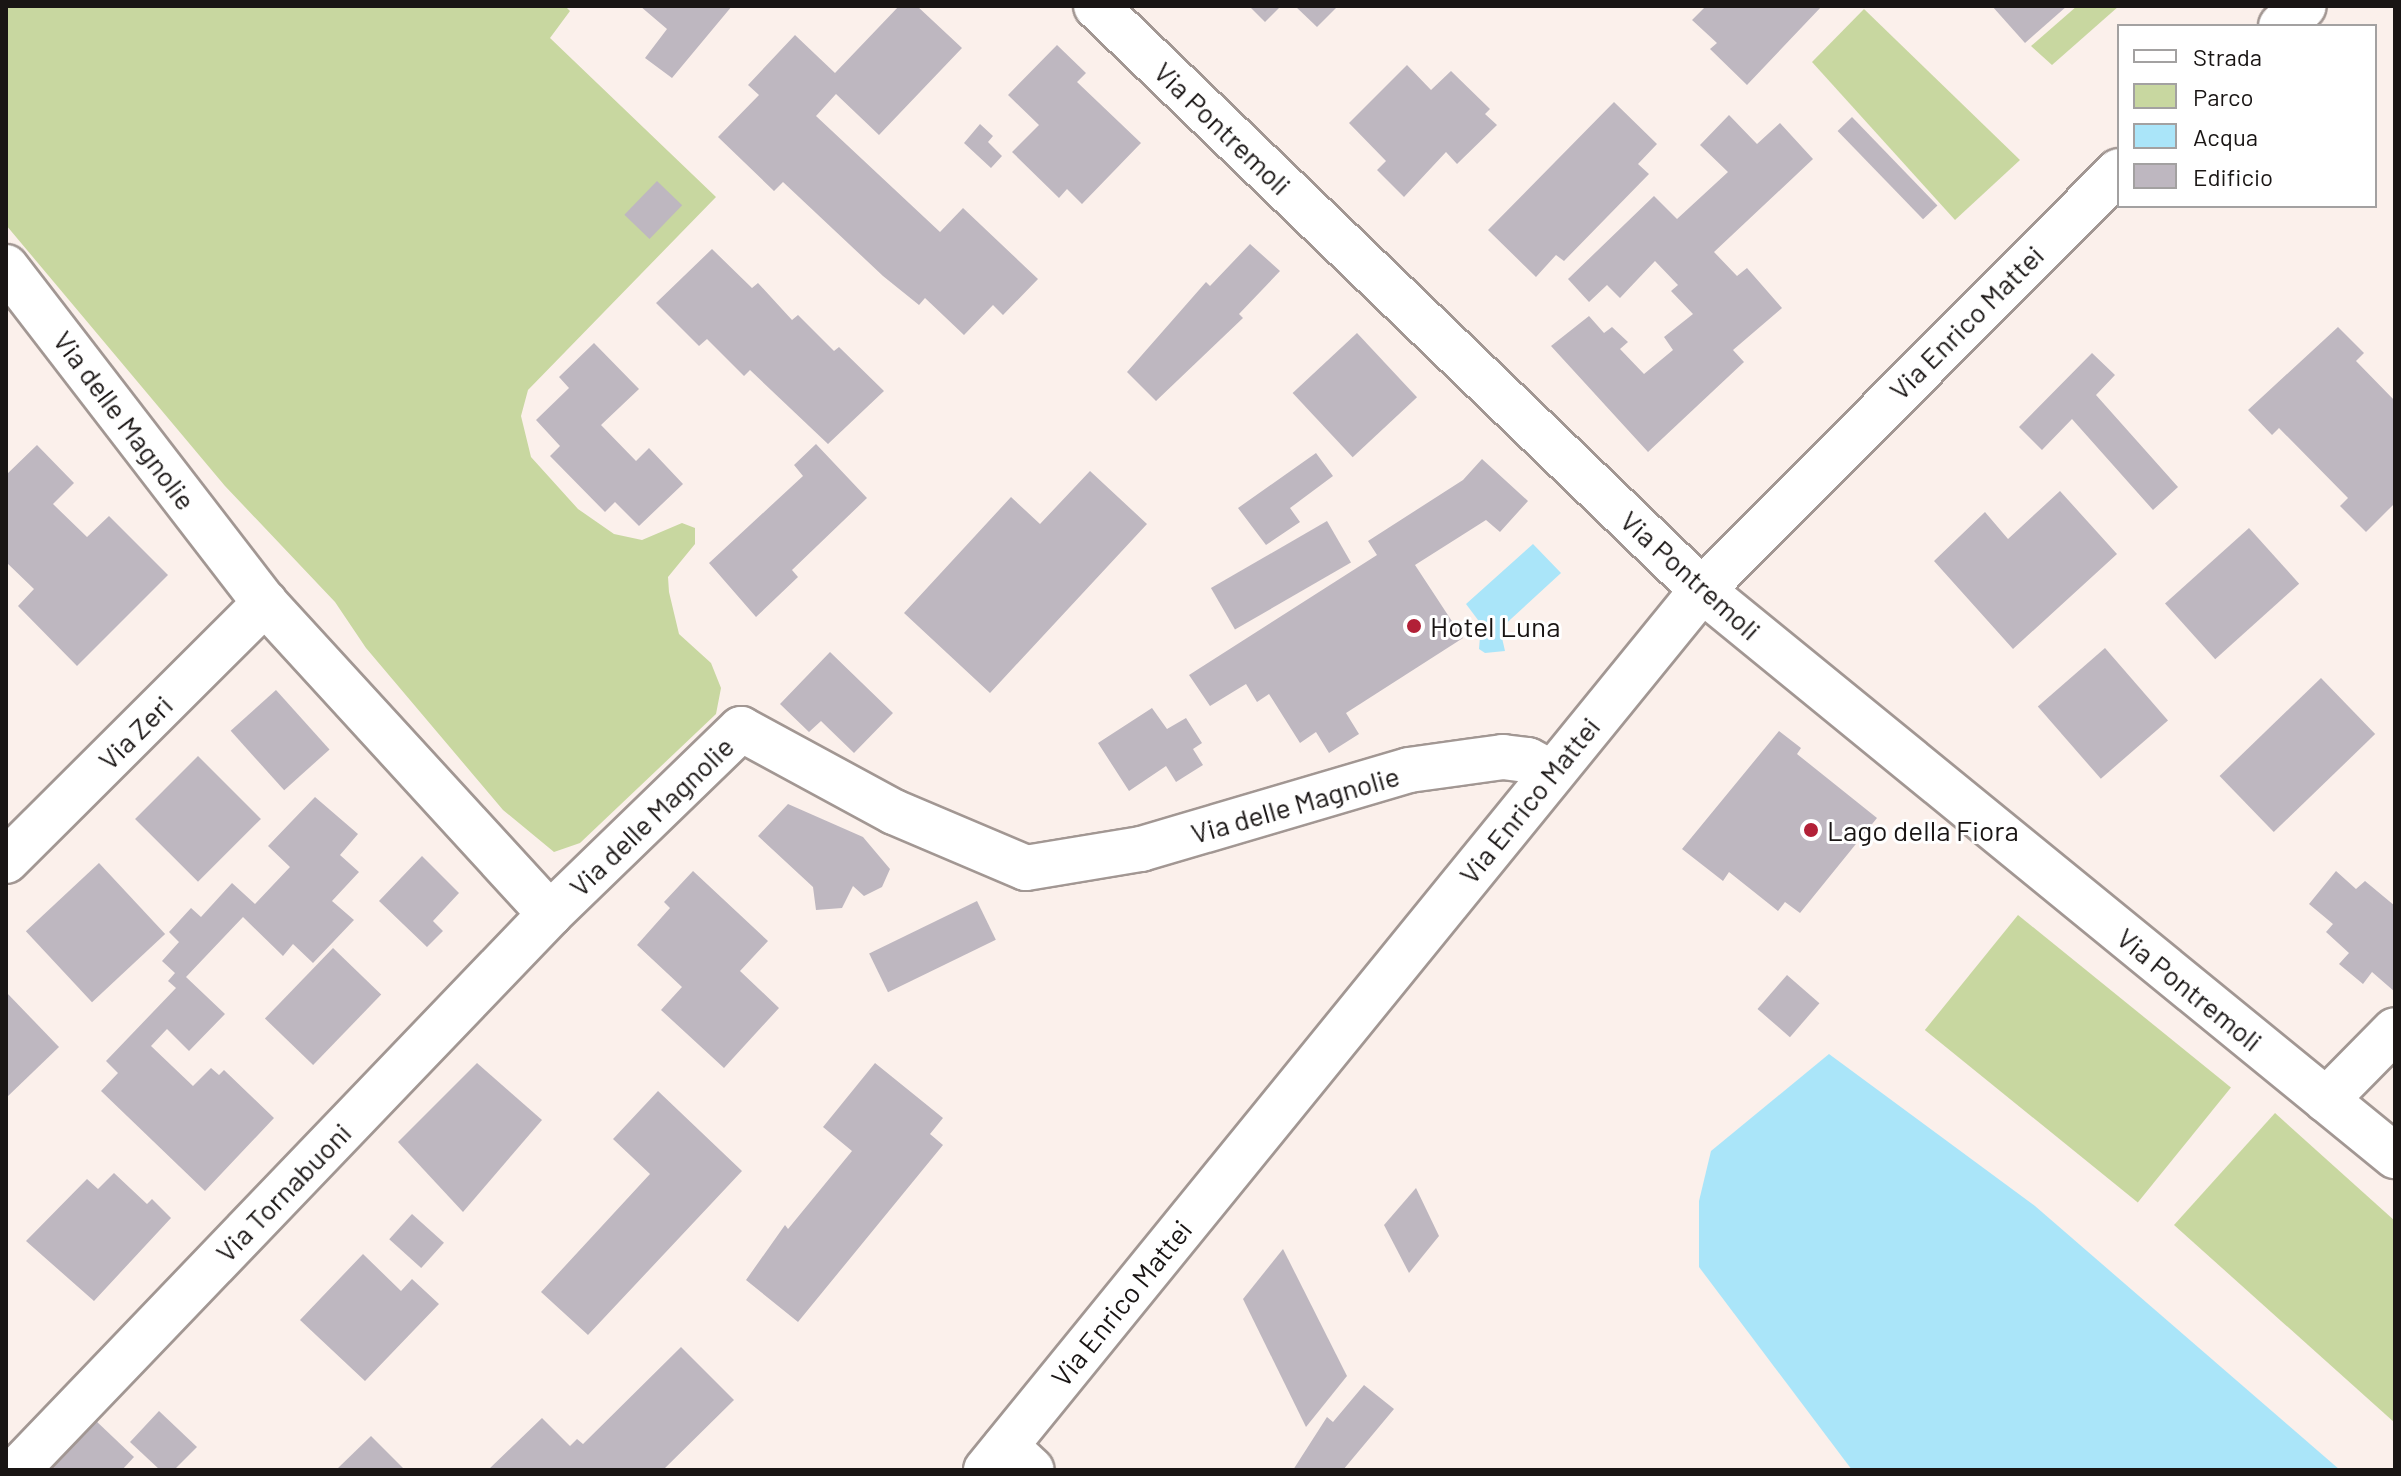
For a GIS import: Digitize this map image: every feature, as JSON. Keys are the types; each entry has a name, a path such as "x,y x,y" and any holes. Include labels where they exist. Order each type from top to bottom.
{"street":[{"name":"Via Pontremoli","path":"1096,6 1702,590 2395,1156"},
{"path":"2283,24 2304,6"},
{"name":"Via Enrico Mattei","path":"1008,1462 1551,773 1702,590 2117,173"},
{"name":"Via delle Magnolie","path":"6,267 265,603 550,914 741,729 894,812 1026,868 1141,849 1409,770 1503,757 1528,760 1551,773"},
{"name":"Via Zeri","path":"6,861 265,603"},
{"name":"Via Tornabuoni","path":"17,1470 550,914"},
{"path":"2326,1100 2395,1030"}],"green space":[{"path":"6,6 565,6 570,11 550,38 716,197 528,390 521,416 531,457 578,509 614,534 642,540 682,523 695,528 695,544 668,577 669,592 679,634 711,663 721,688 716,714 580,843 554,852 503,810 366,648 335,602 225,486 6,225"},
{"path":"2077,6 2119,6 2052,65 2031,46"},
{"path":"1864,9 2020,160 1955,220 1812,62"},
{"path":"2018,915 2231,1087 2138,1202 1925,1030"},
{"path":"2275,1113 2395,1221 2395,1423 2174,1225"}],"water":[{"path":"1533,544 1561,573 1500,629 1505,651 1485,653 1479,649 1481,624 1466,604"},
{"path":"1829,1054 2035,1206 2340,1470 1852,1470 1699,1267 1699,1201 1711,1151"}],"building":[{"path":"640,6 732,6 672,78 645,58 667,29"},
{"path":"899,6 917,6 962,48 879,135 836,94 816,116 940,232 963,208 1038,279 1003,315 993,305 964,335 925,298 919,305 883,276 783,182 774,191 718,137 759,95 748,85 795,35 835,73"},
{"path":"1249,6 1281,6 1265,22"},
{"path":"1295,6 1338,6 1317,27"},
{"path":"1706,6 1822,6 1747,85 1710,49 1717,43 1692,20"},
{"path":"1992,6 2067,6 2025,43"},
{"path":"1057,45 1086,73 1077,82 1141,143 1082,204 1067,189 1059,198 1012,152 1039,125 1008,95"},
{"path":"1407,65 1431,90 1451,71 1490,109 1485,114 1497,125 1457,164 1446,152 1404,197 1377,170 1386,161 1349,123"},
{"path":"1614,102 1657,144 1638,164 1649,174 1564,261 1556,255 1536,277 1488,230"},
{"path":"1729,115 1757,144 1780,123 1813,159 1714,252 1737,276 1747,268 1782,308 1733,350 1744,362 1648,452 1551,346 1589,316 1604,333 1612,327 1628,342 1620,349 1644,374 1673,350 1664,337 1693,314 1671,291 1678,285 1655,261 1620,298 1607,285 1589,302 1568,279 1654,196 1677,219 1728,172 1700,145"},
{"path":"1852,117 1937,205 1923,219 1838,131"},
{"path":"980,124 993,136 988,142 1002,156 991,168 964,143"},
{"path":"657,181 682,205 650,239 624,215"},
{"path":"1250,244 1280,271 1239,314 1243,318 1156,401 1127,372 1206,282 1210,286"},
{"path":"712,249 752,288 758,283 792,320 798,315 834,351 839,347 884,391 828,444 750,370 744,376 707,339 699,346 656,303"},
{"path":"2338,327 2364,353 2356,361 2395,401 2395,503 2366,532 2340,506 2348,498 2279,428 2272,435 2248,410"},
{"path":"1357,333 1417,397 1353,457 1293,393"},
{"path":"594,343 639,389 601,425 636,461 649,448 683,484 639,526 615,502 605,512 550,456 560,446 536,420 569,388 559,377"},
{"path":"2092,353 2115,375 2096,395 2178,487 2153,510 2072,419 2042,450 2019,427"},
{"path":"816,444 867,498 792,570 798,577 756,617 709,563 803,476 794,465"},
{"path":"37,445 74,483 53,504 87,537 109,516 168,575 77,666 18,606 34,589 6,562 6,475"},
{"path":"1316,453 1333,476 1290,508 1300,522 1266,545 1238,508"},
{"path":"1482,459 1528,501 1500,532 1486,520 1415,565 1463,638 1346,713 1359,734 1329,753 1316,732 1300,743 1269,694 1257,702 1246,684 1210,706 1189,675 1377,555 1368,541 1463,480"},
{"path":"1090,471 1147,524 990,693 904,613 1011,497 1040,524"},
{"path":"2060,491 2117,554 2013,649 1934,561 1985,512 2008,539"},
{"path":"1327,521 1351,563 1235,630 1211,588"},
{"path":"2249,528 2299,584 2215,659 2165,604"},
{"path":"2105,648 2168,720 2101,779 2038,706"},
{"path":"830,652 893,713 854,753 821,721 809,732 780,704"},
{"path":"2321,678 2375,734 2274,832 2220,776"},
{"path":"276,690 330,749 284,790 231,731"},
{"path":"1152,708 1167,729 1186,718 1202,743 1193,749 1203,765 1176,782 1166,766 1129,791 1098,743"},
{"path":"1779,731 1801,748 1797,754 1877,818 1800,913 1785,902 1778,911 1729,872 1723,881 1682,849"},
{"path":"198,756 261,819 198,882 135,819"},
{"path":"315,797 358,834 340,855 359,872 332,901 354,920 313,963 293,944 283,956 243,917 186,977 225,1014 189,1051 167,1029 151,1046 193,1086 211,1068 219,1075 224,1070 274,1118 205,1191 101,1091 118,1073 106,1061 176,988 168,981 175,973 162,961 179,942 169,932 191,908 201,917 232,883 255,904 290,867 268,846"},
{"path":"788,804 863,837 890,869 882,887 864,896 853,886 842,908 816,910 813,887 758,836"},
{"path":"422,856 459,893 433,921 443,931 427,947 379,901"},
{"path":"99,863 165,934 92,1002 26,931"},
{"path":"693,871 768,941 740,971 779,1008 724,1068 661,1010 682,987 637,945 670,908 664,902"},
{"path":"2336,871 2356,889 2365,881 2395,906 2395,992 2372,972 2363,984 2339,964 2349,953 2326,932 2333,924 2309,904"},
{"path":"977,901 996,940 888,992 869,954"},
{"path":"333,948 381,995 313,1065 265,1018"},
{"path":"1787,975 1819,1003 1790,1037 1757,1009"},
{"path":"6,992 59,1047 6,1098"},
{"path":"477,1063 542,1120 463,1212 398,1142"},
{"path":"875,1063 943,1118 930,1134 943,1145 798,1322 746,1280 785,1225 788,1229 852,1151 823,1127"},
{"path":"658,1091 742,1171 588,1335 541,1292 650,1174 613,1139"},
{"path":"114,1173 147,1204 152,1199 171,1218 94,1301 26,1241 87,1179 98,1189"},
{"path":"1416,1188 1439,1236 1409,1273 1384,1225"},
{"path":"412,1214 444,1243 421,1268 389,1239"},
{"path":"1283,1249 1347,1376 1306,1427 1243,1299"},
{"path":"363,1254 401,1291 412,1279 439,1304 365,1381 300,1320"},
{"path":"681,1347 734,1400 663,1470 488,1470 542,1418 570,1446 577,1439 583,1444"},
{"path":"1364,1385 1394,1409 1343,1470 1293,1470 1327,1417 1333,1422"},
{"path":"159,1411 197,1447 174,1470 160,1470 130,1442"},
{"path":"94,1419 134,1457 122,1470 47,1470"},
{"path":"371,1436 405,1470 336,1470"}],"place":[{"name":"Hotel Luna","path":"1414,626"},
{"name":"Lago della Fiora","path":"1811,830"}]}
